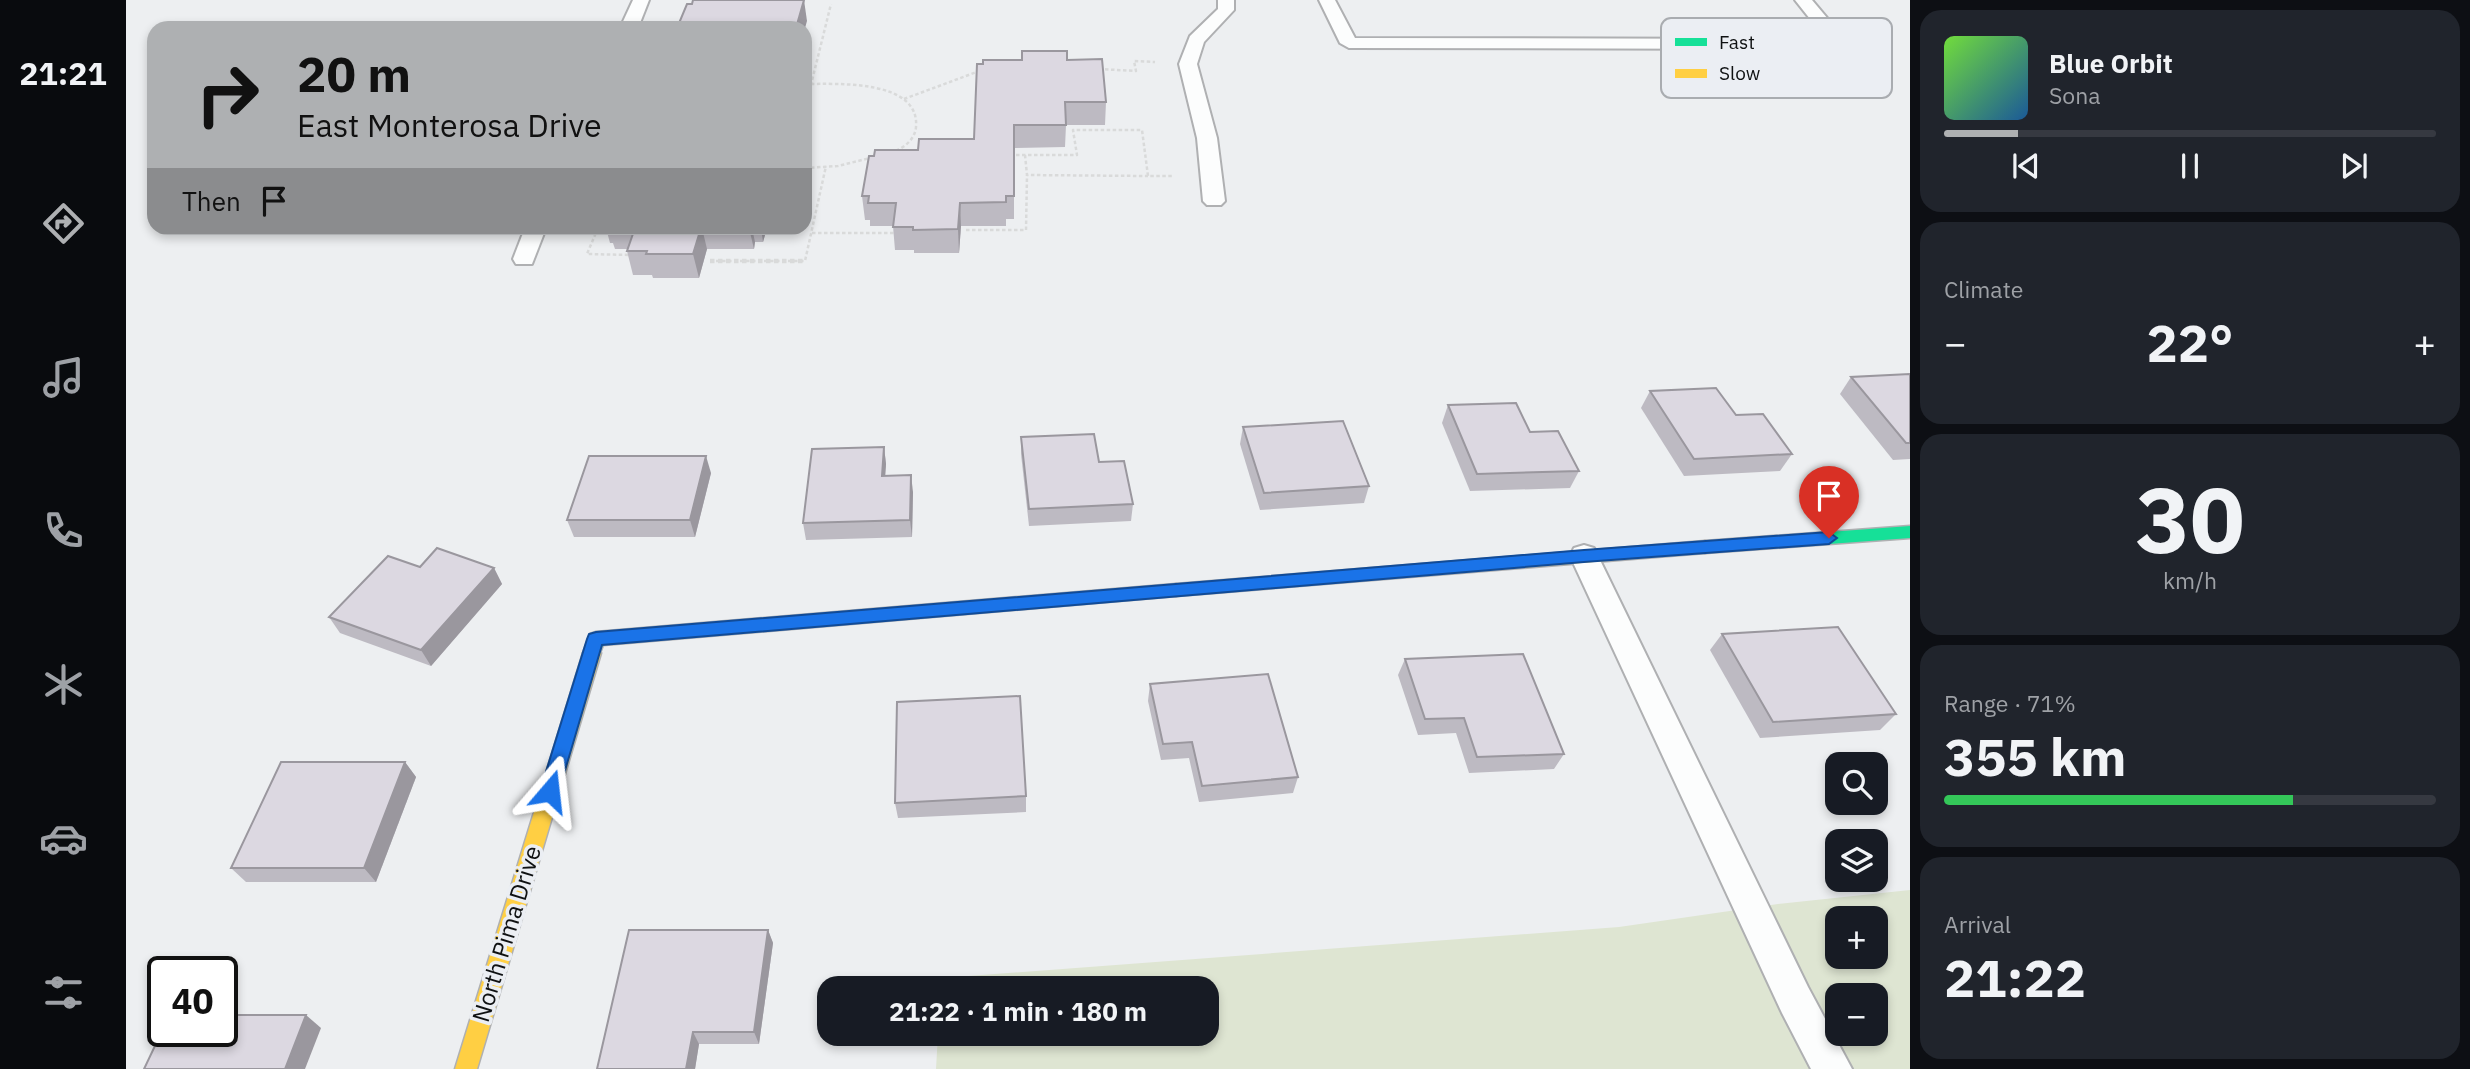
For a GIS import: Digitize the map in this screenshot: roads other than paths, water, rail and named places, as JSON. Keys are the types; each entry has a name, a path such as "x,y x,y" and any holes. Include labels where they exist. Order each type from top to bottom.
{"street":[{"path":"1584,556 1910,532"},
{"name":"North Pima Drive","path":"466,1069 596,639 1584,556"}],"lane":[{"path":"632,21 641,0"},
{"path":"1214,201 1207,138 1189,62 1196,40 1226,9 1226,0"},
{"path":"1326,0 1349,43 1661,44"},
{"path":"1803,0 1819,18"},
{"path":"524,259 533,235"},
{"path":"1584,556 1784,977 1832,1069"}]}
